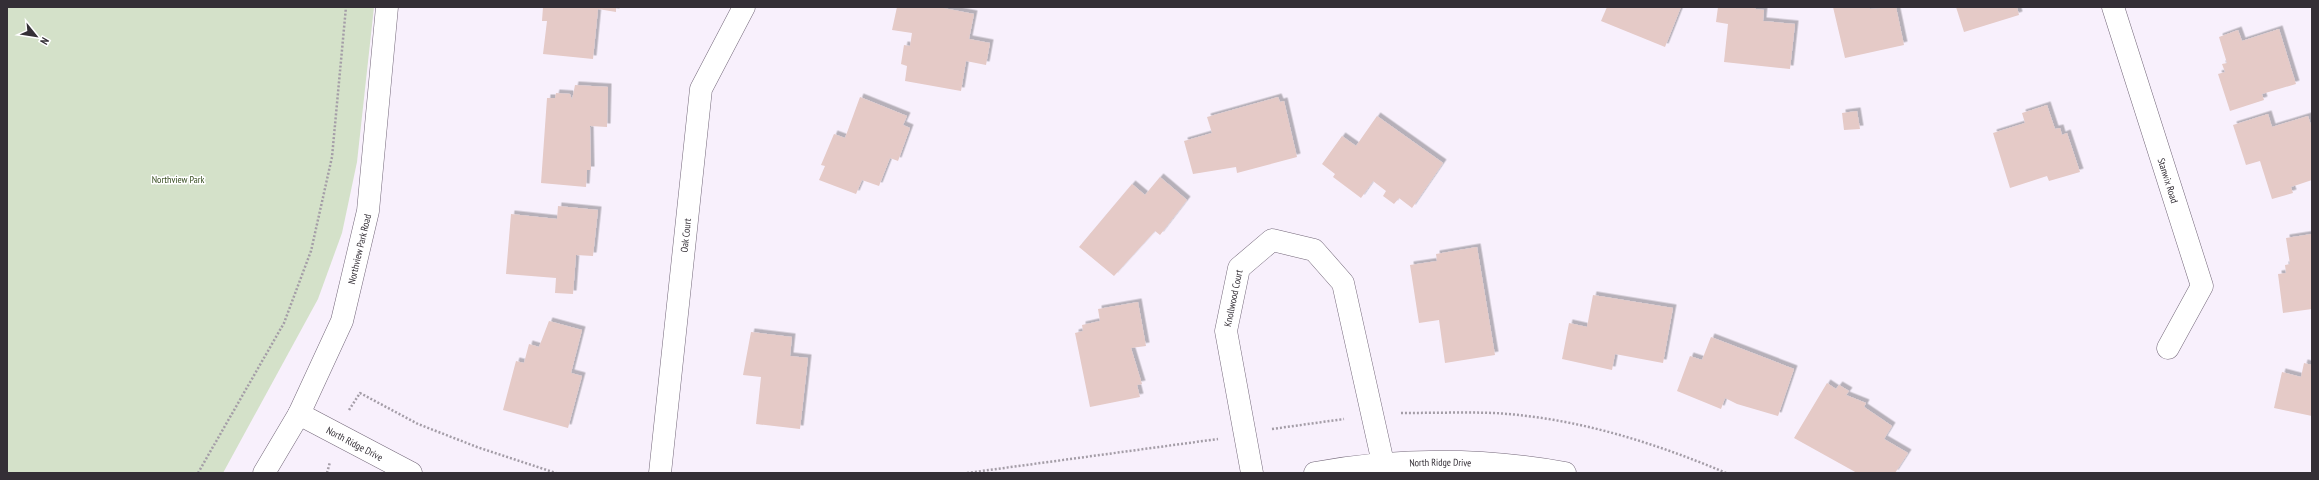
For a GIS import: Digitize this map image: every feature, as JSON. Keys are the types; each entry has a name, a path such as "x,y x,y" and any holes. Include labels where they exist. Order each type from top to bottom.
{"street":[{"name":"Northview Park Road","path":"264,473 299,414 342,320 368,211 387,7"},
{"name":"Oak Court","path":"660,473 700,89 744,7"},
{"name":"Stanwix Road","path":"2113,7 2202,286 2168,348"},
{"name":"Knollwood Court","path":"1252,473 1226,331 1239,268 1272,240 1314,250 1343,283 1383,463"},
{"name":"North Ridge Drive","path":"299,414 411,473"},
{"name":"North Ridge Drive","path":"1315,473 1383,463 1429,461 1521,465 1565,473"}],"path":[{"path":"198,473 284,323 311,251 332,158 346,7"},
{"path":"360,393 418,424 477,447 556,473"}],"green space":[{"name":"Northview Park","path":"7,7 374,7 357,162 342,233 318,299 223,473 7,473"}],"building":[{"path":"543,7 616,7 616,12 598,9 593,59 543,54 547,21 542,21"},
{"path":"897,7 938,7 974,14 969,39 990,43 986,65 966,61 961,91 905,81 907,66 901,64 904,45 910,46 912,33 892,30"},
{"path":"1607,7 1681,7 1665,47 1601,21"},
{"path":"1718,7 1756,7 1755,9 1764,10 1763,21 1795,24 1790,69 1724,62 1728,24 1716,22"},
{"path":"1833,7 1869,7 1870,9 1896,7 1904,45 1845,58"},
{"path":"1956,7 2017,7 2019,15 1964,32"},
{"path":"2279,29 2296,84 2262,94 2264,100 2230,111 2218,74 2225,72 2222,64 2227,63 2219,37 2238,30 2242,41"},
{"path":"575,85 608,87 607,127 590,126 591,170 587,170 586,187 541,183 547,98 555,98 556,93 570,94 572,100"},
{"path":"860,97 907,116 903,125 910,128 898,161 890,158 879,186 862,180 856,194 819,180 825,166 821,165 834,134 845,138"},
{"path":"1278,97 1280,102 1284,101 1297,157 1237,173 1236,167 1193,174 1184,141 1212,133 1207,117"},
{"path":"2047,105 2055,129 2060,128 2062,135 2067,133 2080,172 2049,181 2047,176 2010,188 1993,133 2025,123 2022,113"},
{"path":"1857,111 1860,129 1844,130 1842,113"},
{"path":"2268,114 2272,127 2308,116 2312,128 2312,180 2291,187 2293,193 2272,199 2260,161 2246,165 2233,125"},
{"path":"1377,116 1443,163 1412,208 1399,198 1394,204 1383,196 1386,191 1373,181 1361,198 1333,177 1335,174 1322,164 1342,136 1356,146"},
{"path":"1160,177 1187,200 1160,235 1155,231 1114,276 1079,247 1132,184 1145,195"},
{"path":"558,206 598,210 593,256 576,255 573,294 555,293 556,278 506,274 511,214 557,219"},
{"path":"2312,234 2312,309 2283,313 2278,274 2286,273 2285,265 2290,264 2286,238"},
{"path":"1477,247 1495,355 1445,363 1439,320 1419,323 1410,265 1437,261 1436,254"},
{"path":"1593,295 1673,308 1663,363 1615,354 1612,370 1562,359 1569,323 1587,327"},
{"path":"1138,302 1146,346 1131,348 1142,384 1137,385 1140,397 1090,407 1075,333 1083,331 1082,325 1100,321 1098,309"},
{"path":"549,321 582,330 571,373 582,376 568,428 503,410 516,361 524,363 529,344 539,347"},
{"path":"751,332 792,337 790,356 808,358 800,429 756,424 761,377 743,375"},
{"path":"1711,337 1794,369 1778,416 1737,404 1725,398 1721,409 1677,391 1690,356 1702,360"},
{"path":"2304,363 2312,365 2312,416 2274,408 2282,372 2301,377"},
{"path":"1827,383 1836,389 1839,385 1849,391 1846,395 1866,403 1864,407 1892,426 1884,439 1908,453 1895,473 1857,473 1794,438"}]}
